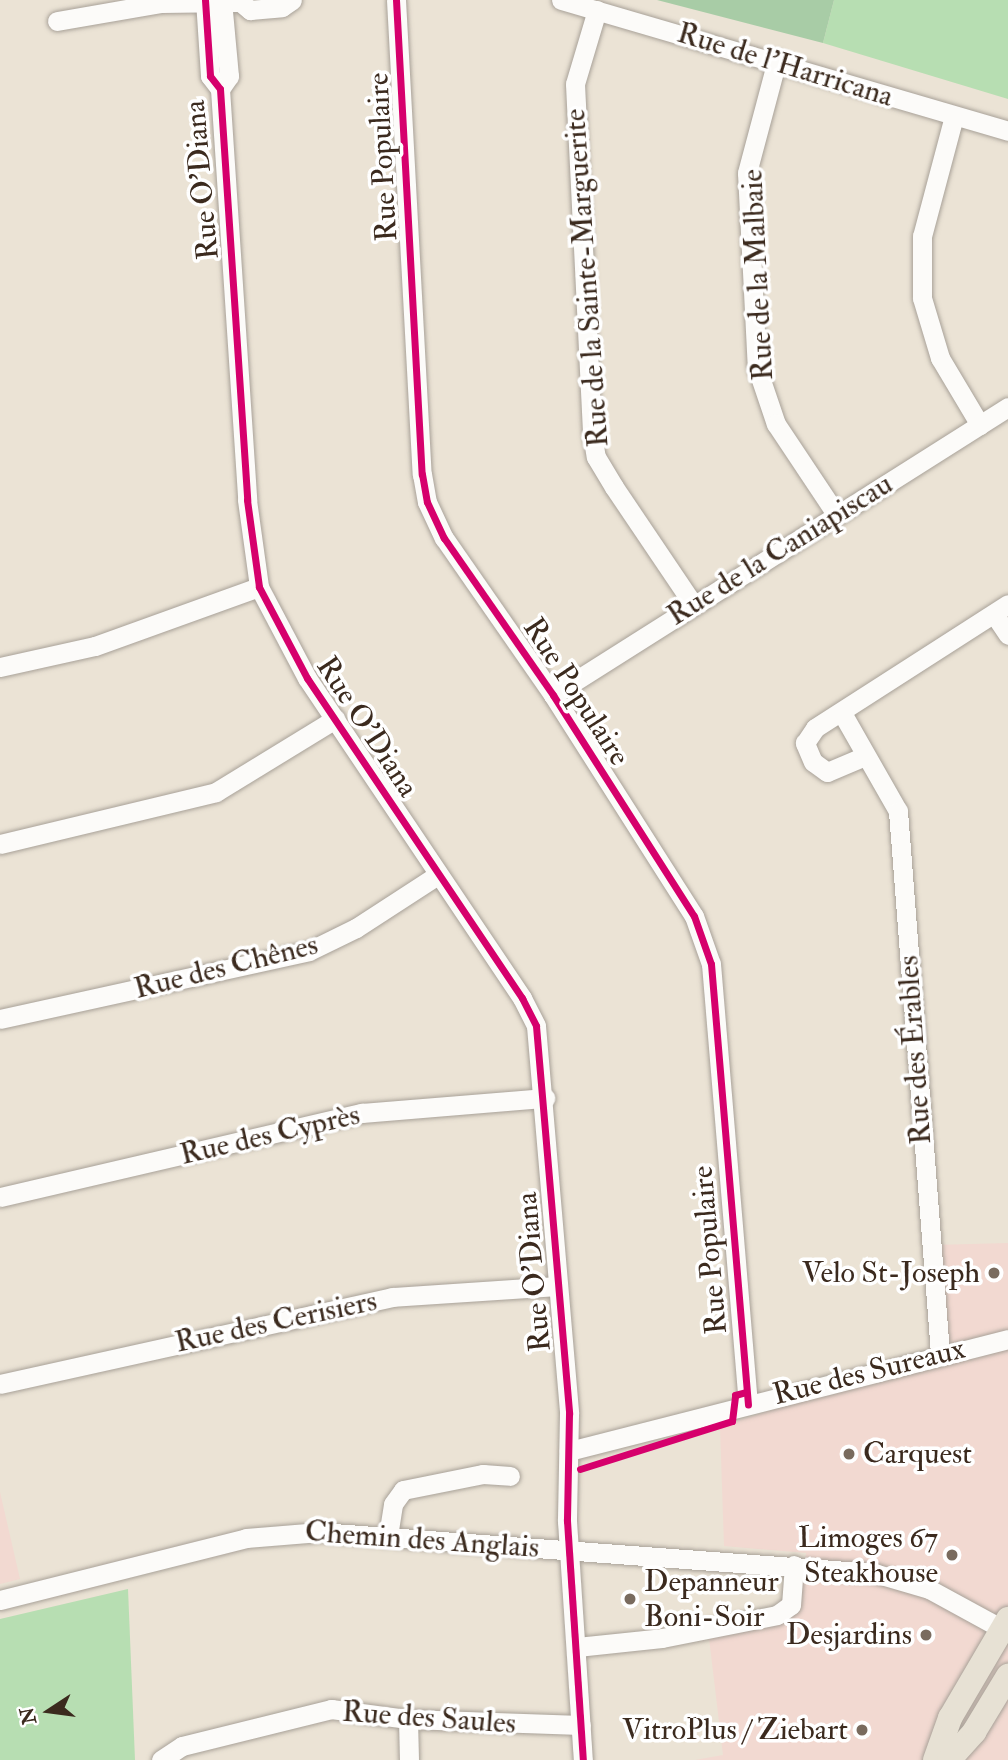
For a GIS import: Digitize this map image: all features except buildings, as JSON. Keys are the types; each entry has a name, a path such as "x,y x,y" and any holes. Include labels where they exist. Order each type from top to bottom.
{"main road":[{"path":"934,1760 950,1718 1006,1626"},
{"path":"949,1760 974,1732 1008,1676"}],"street":[{"path":"57,21 161,3 221,1 250,10 282,7 292,0"},
{"name":"Rue Populaire","path":"396,0 422,474 427,502 444,538 553,695 694,916 711,964 748,1404"},
{"name":"Rue de l'Harricana","path":"561,0 777,60 1008,131"},
{"name":"Rue O'Diana","path":"221,1 229,76 220,89 247,500 259,587 280,633 436,876 523,998 536,1026 545,1098 569,1451 568,1549 583,1760"},
{"name":"Rue de la Sainte-Marguerite","path":"597,10 575,84 592,432 596,457 693,604"},
{"name":"Rue de la Malbaie","path":"777,60 747,173 757,368 776,424 836,514"},
{"path":"954,116 922,236 922,298 940,358 979,425"},
{"name":"Rue de la Caniapiscau","path":"553,695 1008,407"},
{"path":"0,667 96,646 259,587"},
{"path":"864,755 827,772 813,762 805,743 815,728 1001,609 1008,635"},
{"name":"Rue des Érables","path":"842,713 898,811 940,1353"},
{"path":"0,844 216,792 335,719"},
{"name":"Rue des Chênes","path":"0,1019 309,951 356,928 436,876"},
{"name":"Rue des Cyprès","path":"0,1197 362,1113 545,1098"},
{"name":"Rue des Cerisiers","path":"0,1384 392,1297 556,1286"},
{"name":"Rue des Sureaux","path":"569,1451 940,1353 1008,1339"},
{"path":"388,1536 395,1499 408,1488 483,1474 510,1476"},
{"name":"Chemin des Anglais","path":"2,1600 262,1535 304,1531 794,1565 901,1579 1006,1626"},
{"path":"577,1647 662,1638 776,1615 791,1605 794,1565"},
{"name":"Rue des Saules","path":"161,1760 182,1746 331,1709 408,1719 580,1725"},
{"path":"408,1719 409,1760"}],"shaded area":[{"path":"1008,1243 1008,1760 695,1760 723,1755 709,1638 797,1612 806,1553 724,1546 720,1427 940,1353 934,1245"},
{"path":"0,1492 20,1579 0,1584"}],"green space":[{"path":"657,0 834,0 823,43"},
{"path":"834,0 1008,0 1008,99 823,43"},
{"path":"128,1589 135,1760 0,1760 0,1619"}],"cycle path":[{"path":"205,0 210,76 220,89 247,500 259,587 307,678 522,998 536,1026 569,1414 567,1521 583,1760"},
{"path":"396,0 422,474 427,502 444,538 553,695 694,916 711,964 748,1404"},
{"path":"580,1469 732,1421 735,1395 746,1392"}],"place":[{"name":"Velo St-Joseph","path":"994,1273"},
{"name":"Carquest","path":"849,1454"},
{"name":"Limoges 67 Steakhouse","path":"952,1555"},
{"name":"Depanneur Boni-Soir","path":"630,1599"},
{"name":"Desjardins","path":"926,1635"},
{"name":"VitroPlus / Ziebart","path":"862,1730"}]}
